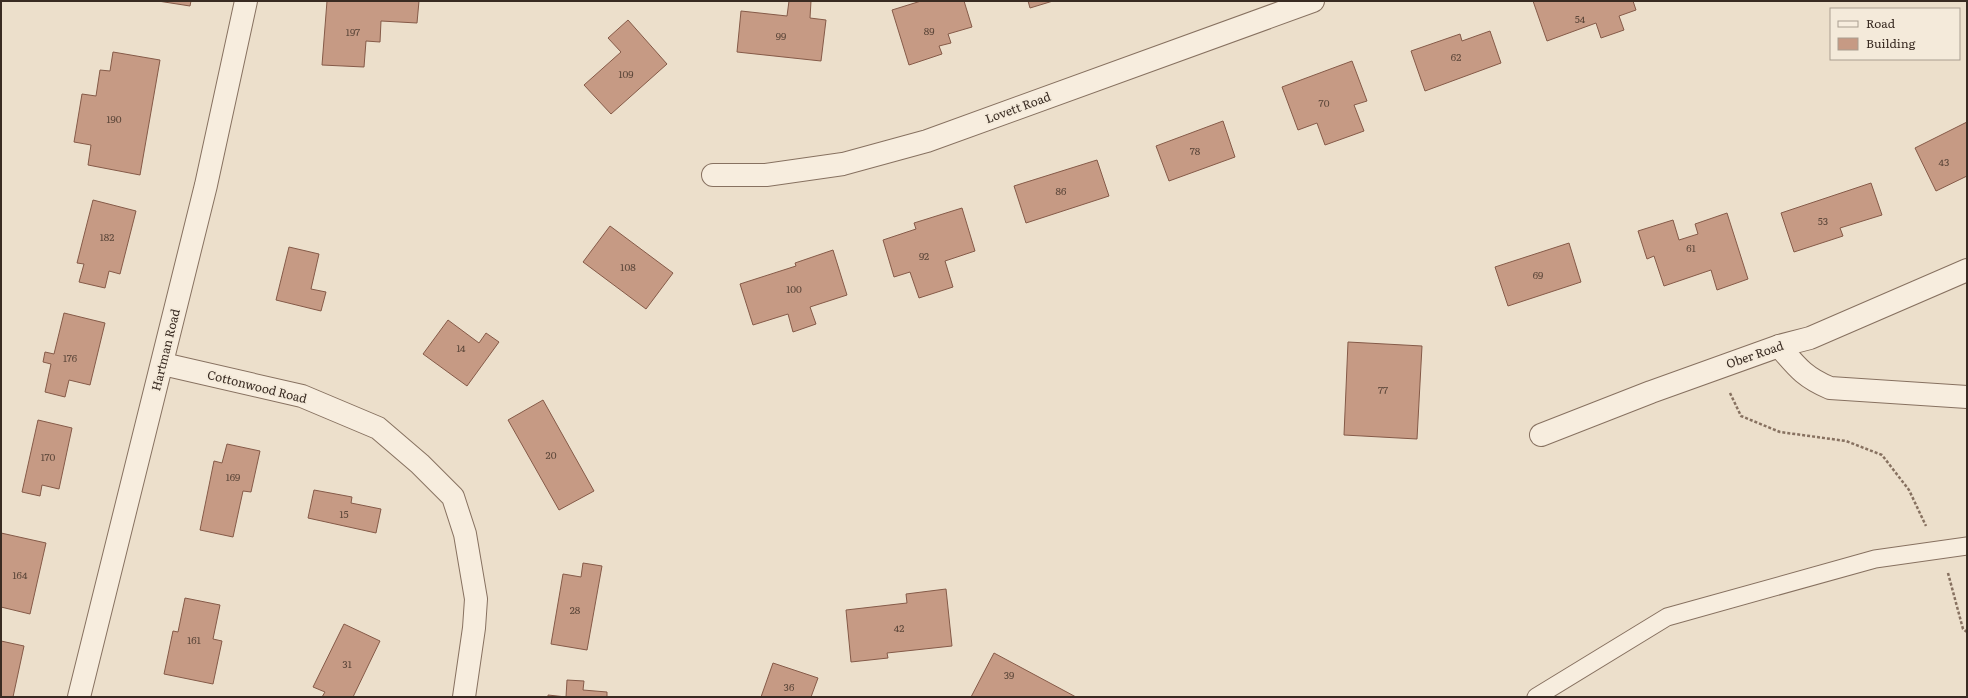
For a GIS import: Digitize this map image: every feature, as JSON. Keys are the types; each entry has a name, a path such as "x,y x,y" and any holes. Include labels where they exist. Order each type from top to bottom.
{"street":[{"name":"Hartman Road","path":"79,697 163,364 206,185 246,1"},
{"name":"Lovett Road","path":"713,175 766,175 843,164 928,141 1313,1"},
{"name":"Ober Road","path":"1541,435 1779,346 1810,338 1967,270"},
{"path":"1779,346 1797,368 1811,380 1830,388 1967,397"},
{"name":"Cottonwood Road","path":"163,364 302,396 378,428 420,464 453,497 465,534 476,599 474,628 464,697"}],"lane":[{"path":"1536,697 1667,617 1875,559 1967,546"}],"path":[{"path":"1719,368 1741,416 1780,432 1846,442 1882,455 1909,490 1948,572 1963,629 1967,632"}],"building":[{"path":"158,1 191,1 190,6"},
{"path":"327,1 419,1 417,23 381,21 380,42 366,41 364,67 322,65"},
{"path":"789,1 811,1 810,18 826,20 821,61 737,52 741,11 787,16"},
{"path":"921,1 964,1 972,27 948,34 951,43 939,46 942,54 909,65 892,10"},
{"path":"1028,1 1053,1 1030,8"},
{"path":"1533,1 1633,1 1636,10 1619,16 1624,30 1601,38 1596,23 1547,41"},
{"path":"628,20 667,64 611,114 584,85 621,52 608,38"},
{"path":"1490,31 1501,63 1425,91 1411,51 1460,34 1462,41"},
{"path":"113,52 160,60 140,175 88,165 91,145 74,142 82,94 96,96 100,70 110,71"},
{"path":"1352,61 1367,101 1354,105 1364,131 1325,145 1317,123 1298,130 1282,87"},
{"path":"1223,121 1235,157 1169,181 1156,146"},
{"path":"1967,122 1967,176 1936,191 1915,148"},
{"path":"1097,160 1109,196 1026,223 1014,186"},
{"path":"1871,183 1882,215 1840,228 1843,236 1794,252 1781,213"},
{"path":"93,200 136,211 120,274 109,271 105,288 79,282 84,264 77,263"},
{"path":"962,208 975,251 945,261 953,287 919,298 910,272 894,277 883,240 916,229 914,223"},
{"path":"1727,213 1748,279 1717,290 1711,270 1664,286 1654,256 1647,259 1638,231 1673,220 1679,240 1698,234 1695,224"},
{"path":"610,226 673,273 646,309 583,262"},
{"path":"1569,243 1581,282 1508,306 1495,267"},
{"path":"289,247 319,254 311,289 326,292 321,311 276,300"},
{"path":"833,250 847,295 810,307 816,324 793,332 788,314 753,325 740,284 796,266 795,263"},
{"path":"64,313 105,323 90,385 69,380 65,397 45,392 51,364 43,362 45,352 54,354"},
{"path":"448,320 479,343 486,333 499,342 467,386 423,354"},
{"path":"1348,342 1422,346 1417,439 1344,435"},
{"path":"543,400 594,491 559,510 508,420"},
{"path":"38,420 72,428 59,489 42,485 40,496 22,492"},
{"path":"227,444 260,451 251,492 243,491 233,537 200,530 214,461 222,463"},
{"path":"314,490 352,497 351,503 381,509 376,533 308,518"},
{"path":"1,533 46,543 30,614 1,607"},
{"path":"583,563 602,566 587,650 551,644 563,574 581,577"},
{"path":"946,589 952,646 887,653 888,658 851,662 846,610 907,603 906,594"},
{"path":"185,598 220,605 213,639 222,641 213,684 164,674 173,631 178,632"},
{"path":"344,624 380,641 353,697 322,697 325,692 313,687"},
{"path":"1,641 24,646 13,697 1,697"},
{"path":"994,653 1076,697 971,697"},
{"path":"773,663 818,678 811,697 761,697"},
{"path":"567,680 584,681 583,690 607,692 607,697 566,697"},
{"path":"548,695 566,697 548,697"}]}
